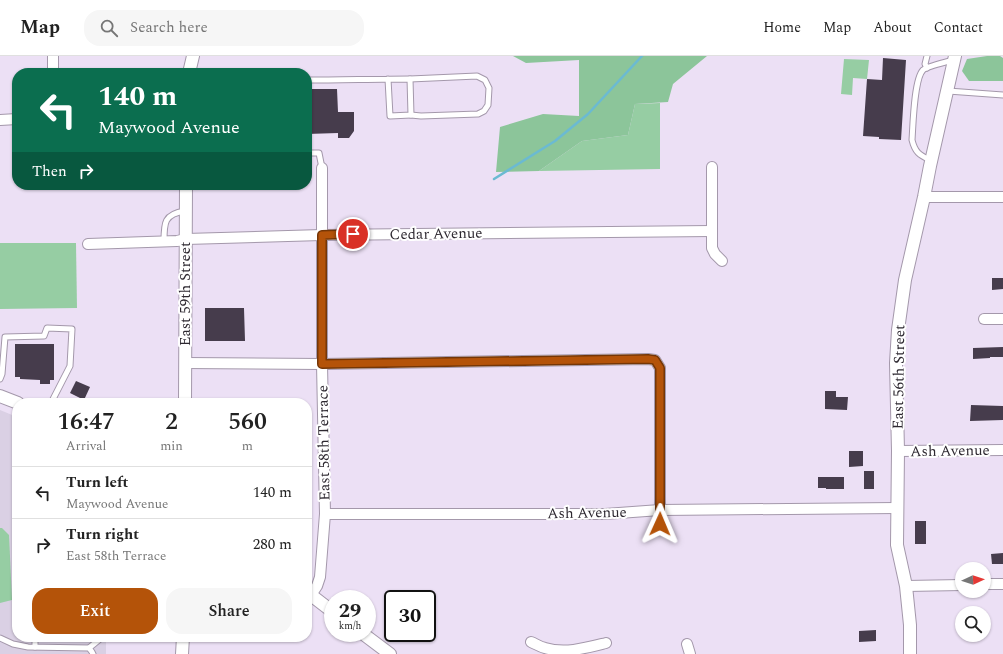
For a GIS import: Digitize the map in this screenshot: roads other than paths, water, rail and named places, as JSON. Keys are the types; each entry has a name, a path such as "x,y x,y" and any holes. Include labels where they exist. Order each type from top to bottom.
{"street":[{"path":"53,56 53,68"},
{"path":"190,68 193,56"},
{"name":"East 56th Street","path":"910,654 910,625 906,586 897,545 898,451 896,363 898,330 905,280 954,58"},
{"path":"0,120 12,119"},
{"path":"712,167 712,248 715,254 722,261"},
{"name":"East 58th Terrace","path":"312,591 317,586 320,577 325,514 322,364 322,168"},
{"name":"East 59th Street","path":"185,398 186,190"},
{"path":"924,197 1003,197"},
{"name":"Cedar Avenue","path":"88,244 177,241 186,239 322,235 712,231"},
{"path":"984,319 1003,319"},
{"path":"185,363 322,364 655,360 660,368 660,524"},
{"path":"0,396 12,401"},
{"name":"Ash Avenue","path":"898,451 1003,450"},
{"name":"Ash Avenue","path":"325,514 605,514 660,510 897,508"},
{"path":"991,584 1003,584"},
{"path":"906,586 955,585"},
{"path":"312,596 324,605"},
{"path":"531,642 546,648 562,651 580,650 607,640 600,654"},
{"path":"182,654 183,642"},
{"path":"374,642 390,654"}],"lane":[{"path":"927,56 925,64 927,68"},
{"path":"931,160 917,152 912,140 917,86 923,70 954,58"},
{"path":"312,80 341,80 388,79 410,79 477,76 485,80 489,88 488,106 484,111 478,114 390,116 388,79"},
{"path":"410,79 411,115"},
{"path":"947,91 1003,95"},
{"path":"312,153 319,153 322,168"},
{"path":"164,241 164,228 167,219 177,212 186,211"},
{"path":"0,379 2,374 5,337 44,336 46,328 72,329 70,366 54,398"},
{"path":"0,638 13,644 34,647 89,648 96,642"},
{"path":"34,642 34,647"},
{"path":"89,648 92,654"}],"waterway":[{"path":"494,179 555,141 588,114 642,56"}]}
